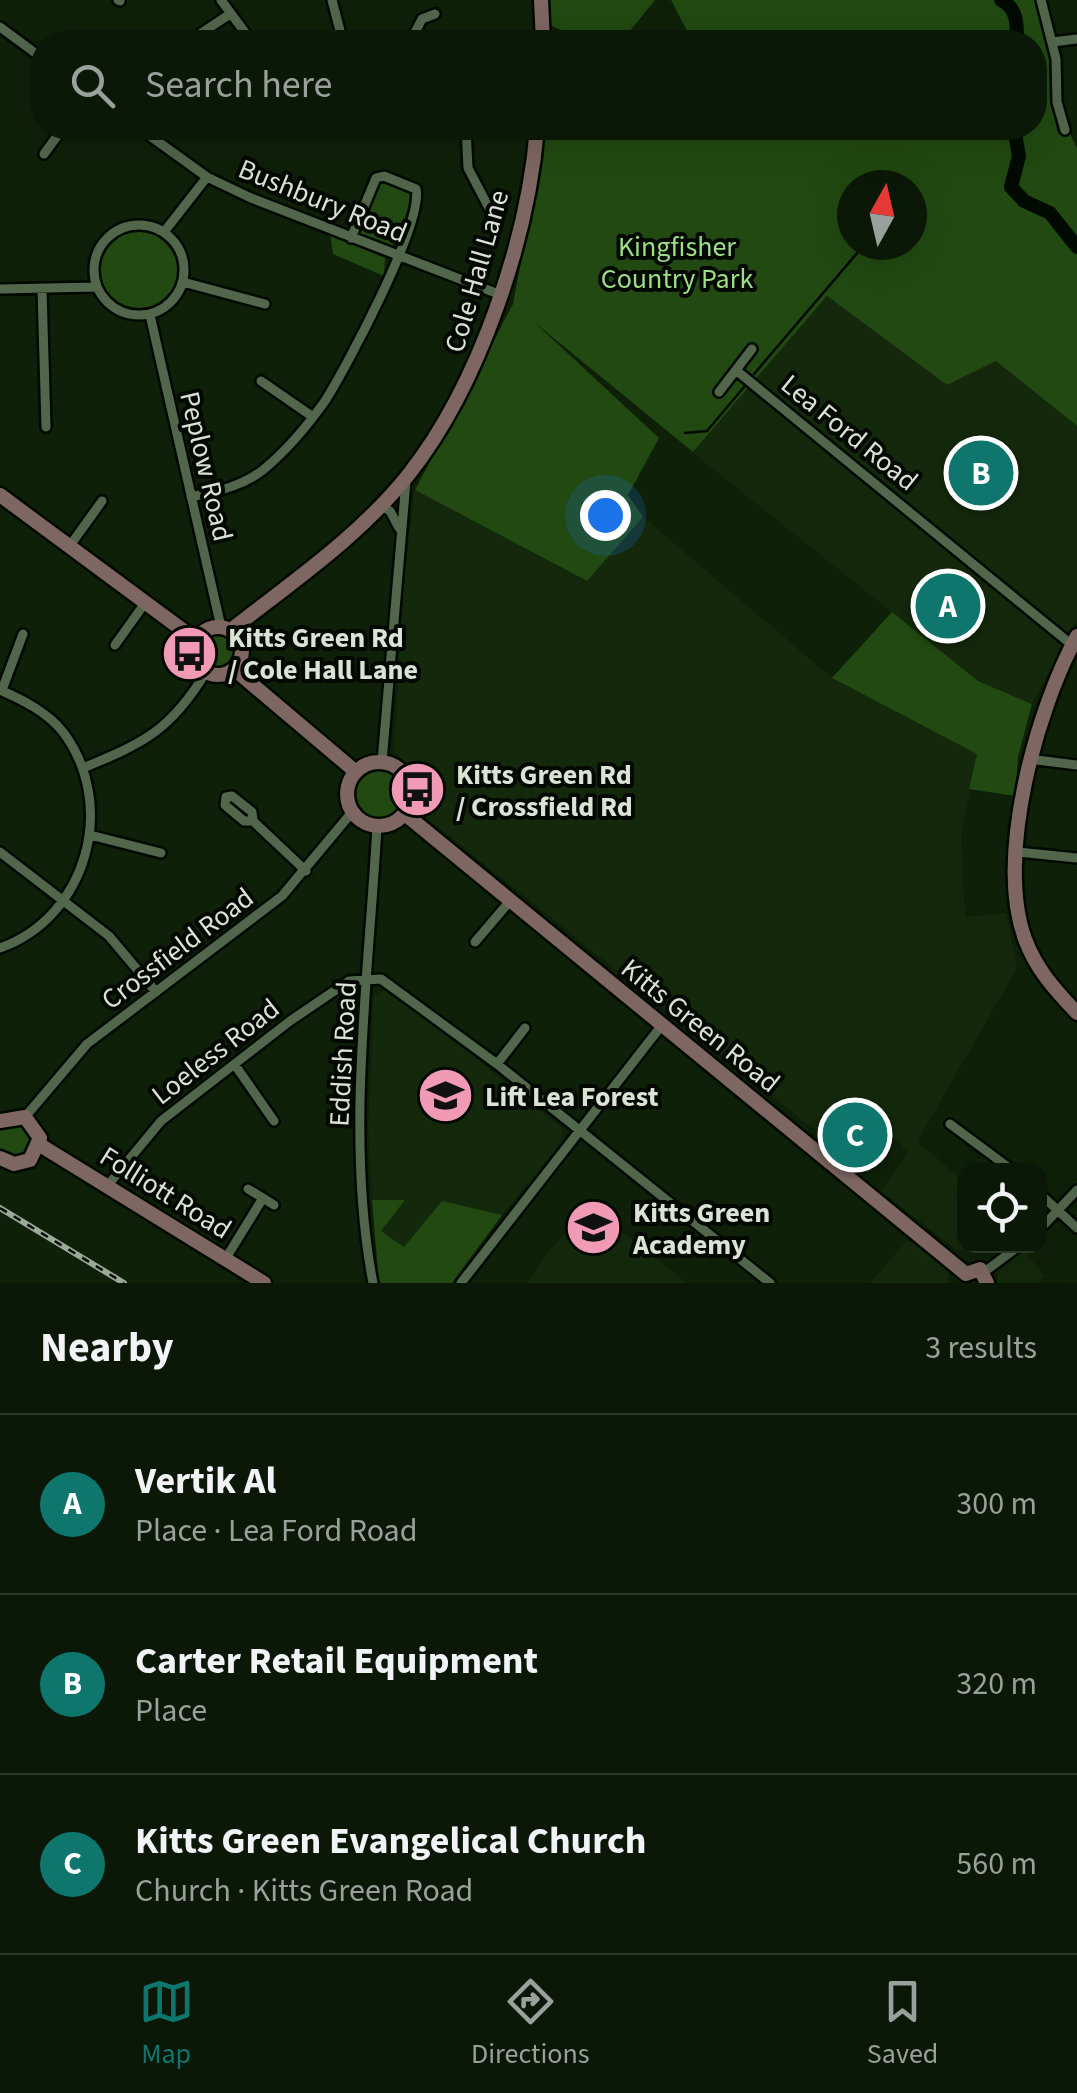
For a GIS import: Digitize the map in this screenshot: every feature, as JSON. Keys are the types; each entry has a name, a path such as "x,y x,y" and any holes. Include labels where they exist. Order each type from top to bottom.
{"street":[{"path":"221,0 243,30"},
{"path":"332,0 339,30"},
{"path":"542,0 543,30"},
{"path":"1041,0 1052,42 1065,130"},
{"path":"206,30 230,14"},
{"path":"416,30 422,18 435,14"},
{"path":"0,28 30,49"},
{"path":"1052,42 1077,39"},
{"path":"44,154 54,140"},
{"name":"Bushbury Road","path":"155,140 206,177 501,294"},
{"path":"467,140 468,168 488,193 488,208"},
{"name":"Cole Hall Lane","path":"226,628 340,543 407,477 482,354 501,294 535,140"},
{"path":"191,497 237,486 262,470 313,417 355,351 397,254 418,192 384,176 374,182 352,238"},
{"path":"164,232 206,177"},
{"path":"128,226 164,232 184,260 183,282 171,303 150,314 124,314 103,298 96,287 94,260 106,238 128,226"},
{"path":"183,282 264,304"},
{"path":"0,290 96,287"},
{"path":"42,290 46,427"},
{"name":"Peplow Road","path":"150,314 191,497 226,628"},
{"path":"719,392 752,348"},
{"name":"Lea Ford Road","path":"737,370 1074,640 1036,727 1018,852 1023,934 1044,976 1077,1013"},
{"path":"261,380 313,417"},
{"path":"382,762 407,477"},
{"path":"0,494 196,640"},
{"path":"69,547 102,501"},
{"path":"380,506 390,511 400,530"},
{"path":"114,645 145,603"},
{"path":"226,628 242,651 234,669 222,675 206,672 195,658 196,640 206,630 226,628"},
{"path":"0,948 28,934 77,882 90,835 92,811 83,768 62,730 26,701 1,690 23,634"},
{"path":"234,669 356,772"},
{"path":"83,768 145,743 186,705 206,672"},
{"path":"1029,759 1077,765"},
{"path":"382,762 399,769 409,780 410,801 405,814 390,825 377,826 352,811 348,789 356,772 382,762"},
{"name":"Crossfield Road","path":"25,1117 87,1044 249,924 306,870 352,811"},
{"name":"Kitts Green Road","path":"405,814 966,1278"},
{"path":"253,821 306,870"},
{"name":"Eddish Road","path":"372,1283 364,1239 360,1152 377,826"},
{"path":"90,835 161,853"},
{"path":"0,852 109,936 156,992"},
{"path":"1018,852 1077,858"},
{"path":"476,942 510,902"},
{"path":"368,979 391,982 770,1283"},
{"name":"Loeless Road","path":"108,1185 161,1121 290,1020 349,981 368,979"},
{"path":"461,1283 662,1026"},
{"path":"497,1064 525,1028"},
{"path":"235,1065 274,1121"},
{"path":"0,1121 25,1117 38,1129 40,1145 30,1160 2,1164"},
{"path":"950,1124 1003,1163"},
{"path":"965,1148 972,1139"},
{"name":"Folliott Road","path":"40,1145 264,1283"},
{"path":"248,1189 274,1205"},
{"path":"1047,1223 1077,1190"},
{"path":"226,1258 262,1198"},
{"path":"1047,1201 1077,1228"},
{"path":"966,1278 975,1268 986,1278 1011,1253"}],"shaded area":[{"path":"827,296 947,385 996,361 1077,426 1077,619 1032,704 978,681 693,453"},
{"path":"415,490 586,581 643,517 832,678 978,754 961,834 965,917 1006,913 1017,968 917,1142 957,1175 957,1250 881,1191 909,1151 849,1104 821,1135 421,813 420,776 394,751 404,575"},
{"name":"Lift Lea Forest","path":"389,988 562,1128 561,1143 502,1215 442,1202 404,1247 381,1231 404,1200 372,1200 368,1130 374,995"},
{"name":"Kitts Green Academy","path":"593,1209 687,1283 527,1283 552,1247"},
{"path":"908,1240 948,1270 949,1283 870,1283"},
{"path":"1015,1253 1026,1253 1045,1276 1039,1283 998,1283 997,1267"}],"green space":[{"path":"547,0 655,0 631,30 561,30 550,25"},
{"name":"Kingfisher Country Park","path":"671,0 1035,0 1043,30 687,30"},
{"name":"Kingfisher Country Park","path":"1047,45 1050,97 1058,134 1069,131 1077,149 1077,426 996,361 947,385 827,296 693,452 534,322 659,438 628,495 643,517 587,581 415,490 513,304 544,140 1047,140"},
{"path":"382,180 410,190 414,197 392,247 362,237 360,232"},
{"path":"139,229 155,232 168,241 177,254 177,286 168,299 155,308 139,311 123,308 110,299 101,286 98,270 101,254 110,241 123,232"},
{"path":"330,234 385,258 384,276 333,254"},
{"path":"892,612 978,681 1032,704 1018,757 1015,796 969,789 977,754 832,678"},
{"path":"218,633 231,638 236,651 231,664 218,669 205,664 200,651 205,638"},
{"path":"381,769 399,776 406,794 399,812 381,819 363,812 356,794 363,776"},
{"path":"9,1122 23,1122 33,1132 33,1146 23,1156 9,1156 -1,1146 -1,1132"},
{"path":"372,1200 405,1200 381,1231 404,1247 442,1201 502,1215 452,1283 379,1283"}],"waterway":[{"path":"1001,0 1014,13 1016,30"},
{"path":"1016,140 1019,156 1011,187 1024,201 1050,213 1077,247"},
{"path":"754,374 851,260"},
{"path":"685,433 707,431 744,387"}],"railway":[{"path":"0,1208 124,1283"}],"place":[{"name":"Carter Retail Equipment","path":"981,473"},
{"name":"Vertik Al","path":"948,606"},
{"name":"Kitts Green Rd / Cole Hall Lane","path":"189,653"},
{"name":"Kitts Green Rd / Crossfield Rd","path":"417,790"},
{"name":"Lift Lea Forest","path":"446,1096"},
{"name":"Kitts Green Evangelical Church","path":"855,1135"},
{"name":"Kitts Green Academy","path":"594,1228"}]}
